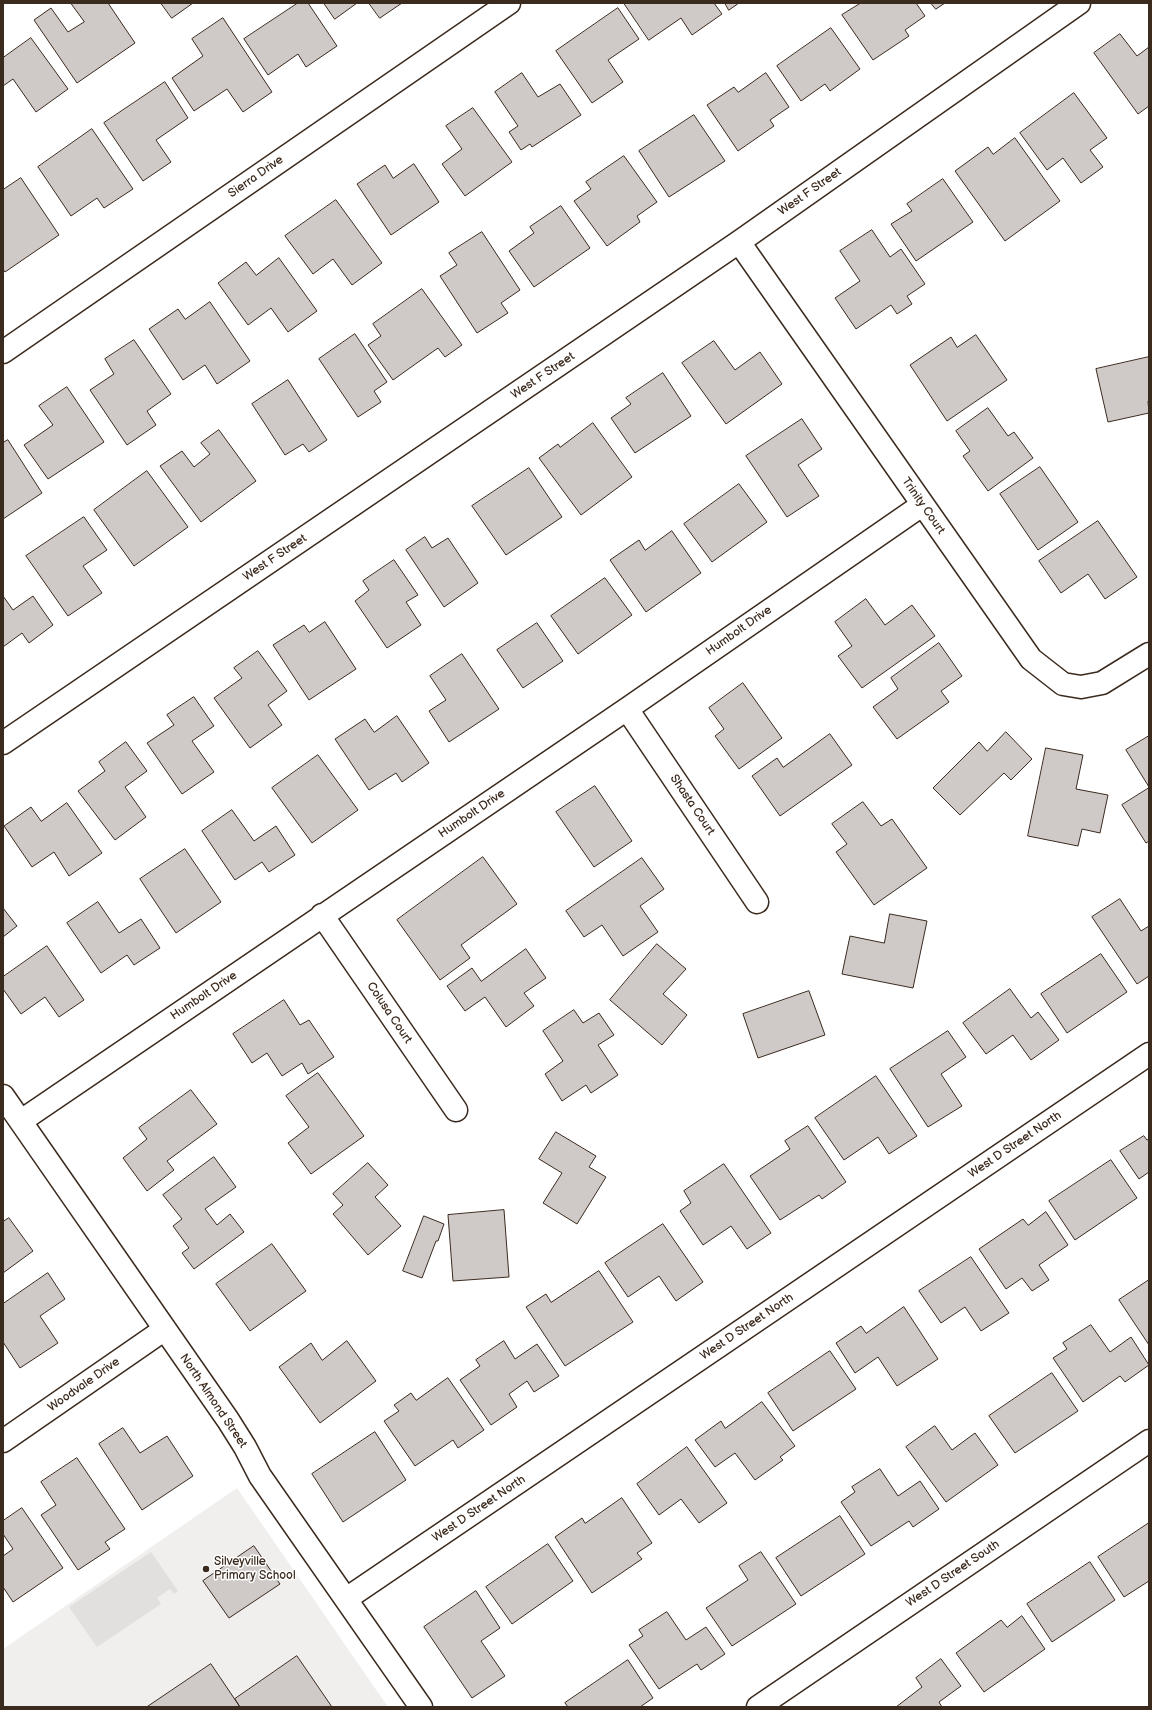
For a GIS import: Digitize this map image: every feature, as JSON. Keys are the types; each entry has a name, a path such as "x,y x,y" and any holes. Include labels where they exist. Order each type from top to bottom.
{"street":[{"name":"Sierra Drive","path":"3,352 509,3"},
{"name":"West F Street","path":"3,743 739,242 1079,3"},
{"name":"Trinity Court","path":"739,242 1031,659 1063,684 1081,686 1102,683 1149,654"},
{"name":"Humbolt Drive","path":"21,1121 627,709 922,505"},
{"name":"Shasta Court","path":"627,709 757,902"},
{"name":"Colusa Court","path":"322,915 456,1110"},
{"name":"West D Street North","path":"346,1599 1149,1054"},
{"name":"North Almond Street","path":"3,1096 228,1420 245,1447 260,1476 421,1707"},
{"name":"Woodvale Drive","path":"3,1440 165,1329"},
{"name":"West D Street South","path":"758,1707 1149,1441"}],"shaded area":[{"name":"Silveyville Primary School","path":"237,1488 388,1707 3,1707 3,1649"},
{"path":"151,1552 178,1591 174,1594 170,1589 157,1598 161,1604 97,1647 69,1607"}],"building":[{"path":"71,3 108,3 135,43 77,83 34,20 51,8 68,32 84,22"},
{"path":"161,3 193,3 172,18"},
{"path":"298,3 308,3 337,46 306,67 298,54 268,75 244,39"},
{"path":"324,3 357,3 335,19"},
{"path":"369,3 402,3 380,18"},
{"path":"624,3 714,3 722,14 692,35 681,18 649,40"},
{"path":"725,3 739,3 729,10"},
{"path":"861,3 916,3 925,16 905,30 909,36 873,60 842,15"},
{"path":"931,3 945,3 936,9"},
{"path":"618,8 639,39 608,60 623,82 592,103 556,51"},
{"path":"223,18 272,92 243,112 227,89 194,111 172,78 203,56 192,39"},
{"path":"831,28 860,69 830,91 825,84 801,101 777,66"},
{"path":"1120,34 1137,56 1149,47 1149,106 1138,114 1094,53"},
{"path":"31,38 68,89 36,112 13,79 3,86 3,58"},
{"path":"522,73 538,97 560,84 581,115 532,147 530,144 521,150 509,132 518,126 495,92"},
{"path":"766,73 789,107 770,120 774,126 738,151 707,105 734,87 738,92"},
{"path":"165,82 188,118 156,140 171,162 143,181 104,123"},
{"path":"1074,93 1107,138 1090,150 1103,167 1081,183 1063,158 1047,170 1020,133"},
{"path":"473,108 512,162 465,196 442,164 462,149 446,126"},
{"path":"694,115 725,161 669,197 639,151"},
{"path":"92,129 133,189 104,208 97,198 71,216 38,167"},
{"path":"1015,138 1060,201 1005,241 955,171 988,147 993,154"},
{"path":"624,156 657,202 637,216 640,222 607,246 574,201 591,189 586,182"},
{"path":"414,164 439,202 391,235 357,184 385,165 393,178"},
{"path":"21,178 59,235 5,272 3,269 3,190"},
{"path":"943,179 973,222 916,261 891,224 912,211 907,204"},
{"path":"336,200 382,263 352,285 333,259 313,274 285,236"},
{"path":"561,206 590,248 534,287 509,251 534,233 530,227"},
{"path":"872,230 890,257 901,249 925,284 907,296 912,304 897,314 891,305 856,329 835,298 860,281 840,251"},
{"path":"482,232 520,290 501,303 508,313 477,333 440,276 457,265 449,253"},
{"path":"279,258 317,311 288,332 271,308 248,325 218,283 246,262 256,275"},
{"path":"422,289 462,345 445,357 438,348 393,380 368,345 381,336 373,324"},
{"path":"210,302 250,361 217,384 205,365 183,380 149,329 178,309 185,319"},
{"path":"355,334 387,382 374,391 381,402 358,417 319,359"},
{"path":"976,335 1007,380 947,421 910,365 951,337 957,347"},
{"path":"134,340 171,394 147,411 156,425 127,445 90,390 114,374 105,359"},
{"path":"714,341 735,370 760,352 782,384 726,424 682,363"},
{"path":"1149,357 1149,413 1108,422 1096,369"},
{"path":"663,373 691,416 635,453 611,418 631,404 626,398"},
{"path":"288,380 327,440 309,452 303,444 285,455 252,404"},
{"path":"67,387 104,442 48,479 24,445 53,425 39,406"},
{"path":"988,408 1008,436 1014,432 1033,458 988,491 963,456 970,451 956,431"},
{"path":"802,419 822,449 798,465 819,496 787,517 746,456"},
{"path":"593,423 632,477 581,515 539,458 558,444 560,447"},
{"path":"219,430 256,481 201,522 160,466 182,451 194,467 210,454 201,443"},
{"path":"8,440 42,493 3,519 3,443"},
{"path":"1040,467 1078,522 1038,550 1000,494"},
{"path":"529,468 562,517 506,555 472,506"},
{"path":"147,471 188,527 134,566 94,510"},
{"path":"739,484 767,522 712,562 684,524"},
{"path":"84,517 107,550 83,566 102,593 68,616 26,556"},
{"path":"1098,521 1137,577 1105,599 1088,574 1061,593 1039,561"},
{"path":"672,531 701,573 646,612 610,560 639,540 645,550"},
{"path":"425,537 432,548 448,538 478,583 444,607 406,550"},
{"path":"394,560 418,595 406,602 421,625 387,648 355,601 369,590 363,581"},
{"path":"605,578 632,615 578,654 551,616"},
{"path":"3,596 13,610 33,596 53,625 29,643 22,633 3,647"},
{"path":"866,599 885,625 912,605 935,636 862,688 838,656 852,646 835,622"},
{"path":"325,622 356,669 309,700 273,645 304,625 309,632"},
{"path":"537,623 563,661 523,688 497,650"},
{"path":"939,643 962,676 941,691 949,702 897,739 873,707 898,689 891,678"},
{"path":"258,651 287,691 268,705 282,725 250,748 214,698 242,678 234,668"},
{"path":"462,654 499,709 449,742 429,711 446,700 430,676"},
{"path":"743,683 782,738 739,769 715,736 724,729 709,708"},
{"path":"194,697 214,726 192,741 214,772 182,794 147,743 174,725 167,715"},
{"path":"397,716 429,763 402,782 396,773 369,790 335,739 365,719 374,732"},
{"path":"1006,732 1032,759 1011,780 1004,773 960,815 933,788 979,742 987,751"},
{"path":"830,734 852,765 780,816 752,776 777,758 783,767"},
{"path":"1149,736 1149,787 1126,750"},
{"path":"126,742 147,771 125,787 146,817 115,840 78,791 105,771 99,762"},
{"path":"1046,748 1083,755 1076,789 1108,795 1100,833 1082,829 1078,846 1028,836"},
{"path":"318,755 358,810 312,843 272,788"},
{"path":"595,786 632,841 594,867 556,812"},
{"path":"1149,788 1149,841 1146,843 1122,805"},
{"path":"863,802 881,826 892,819 927,868 874,905 836,852 847,844 832,824"},
{"path":"67,803 102,853 69,876 54,852 32,867 4,826 31,807 41,821"},
{"path":"232,810 254,841 276,826 295,855 269,872 262,862 235,880 202,831"},
{"path":"185,849 221,902 176,933 140,879"},
{"path":"483,857 517,904 461,945 470,958 440,980 397,920"},
{"path":"642,858 664,889 640,906 658,932 623,956 602,925 584,937 566,911"},
{"path":"1120,899 1141,931 1149,926 1149,976 1137,984 1092,917"},
{"path":"98,902 119,933 141,919 160,948 134,965 127,955 101,973 67,923"},
{"path":"3,908 17,926 3,937"},
{"path":"890,914 927,921 913,988 842,974 850,936 884,943"},
{"path":"657,944 686,969 663,994 687,1015 662,1045 610,1000"},
{"path":"47,946 84,1000 59,1017 45,997 21,1014 3,989 3,977"},
{"path":"526,949 546,978 524,993 534,1006 506,1027 485,997 465,1011 447,986 472,968 481,981"},
{"path":"1101,954 1127,992 1067,1033 1041,994"},
{"path":"1010,989 1031,1018 1038,1012 1059,1040 1031,1060 1013,1035 986,1054 963,1023"},
{"path":"809,991 825,1035 758,1058 743,1014"},
{"path":"284,1000 300,1025 309,1020 334,1057 308,1074 302,1063 282,1076 267,1053 252,1063 233,1034"},
{"path":"574,1010 583,1023 599,1013 614,1035 598,1045 618,1075 591,1093 586,1085 562,1101 545,1074 563,1061 543,1031"},
{"path":"948,1031 966,1057 941,1074 962,1106 928,1127 890,1069"},
{"path":"318,1073 364,1136 311,1174 288,1143 309,1127 286,1096"},
{"path":"876,1076 917,1136 889,1154 878,1137 844,1160 815,1118"},
{"path":"191,1090 217,1124 167,1161 174,1170 147,1191 123,1158 147,1139 139,1128"},
{"path":"808,1126 846,1182 822,1199 819,1195 780,1220 750,1176 790,1149 785,1141"},
{"path":"556,1132 596,1156 589,1167 606,1177 577,1224 543,1203 562,1173 539,1159"},
{"path":"1144,1136 1147,1140 1149,1139 1149,1172 1139,1179 1120,1151"},
{"path":"214,1157 236,1187 205,1209 217,1225 230,1214 244,1232 194,1269 182,1253 189,1248 173,1226 182,1219 163,1195"},
{"path":"1111,1160 1137,1198 1075,1240 1049,1201"},
{"path":"368,1163 388,1185 375,1197 401,1226 368,1255 333,1214 343,1205 333,1194"},
{"path":"724,1164 771,1233 747,1249 731,1226 703,1245 680,1211 691,1203 684,1191"},
{"path":"504,1210 509,1277 453,1281 448,1215"},
{"path":"1046,1212 1068,1245 1039,1265 1049,1280 1032,1291 1022,1278 1006,1289 979,1249 1023,1219 1028,1225"},
{"path":"424,1216 444,1224 422,1278 403,1271"},
{"path":"9,1218 33,1251 3,1273 3,1222"},
{"path":"663,1224 703,1282 676,1301 659,1276 628,1297 605,1263"},
{"path":"272,1244 306,1291 250,1331 216,1284"},
{"path":"971,1257 1009,1313 981,1331 965,1307 941,1323 919,1291"},
{"path":"599,1271 633,1322 565,1366 526,1307 546,1294 551,1302"},
{"path":"48,1273 65,1299 40,1316 58,1343 20,1368 3,1342 3,1304"},
{"path":"1149,1280 1149,1345 1119,1300"},
{"path":"904,1307 938,1359 897,1386 878,1357 855,1373 836,1343 861,1326 866,1333"},
{"path":"1091,1325 1110,1352 1131,1337 1149,1365 1125,1382 1120,1376 1083,1402 1053,1358 1067,1349 1063,1343"},
{"path":"347,1341 376,1381 320,1423 279,1367 311,1343 322,1360"},
{"path":"504,1341 515,1359 537,1344 559,1376 534,1392 527,1381 509,1394 517,1407 491,1425 460,1380 480,1366 476,1360"},
{"path":"830,1351 856,1389 793,1431 768,1393"},
{"path":"1052,1373 1078,1411 1015,1453 989,1416"},
{"path":"448,1378 484,1430 458,1448 453,1440 415,1466 384,1421 399,1411 394,1405 411,1393 416,1400"},
{"path":"762,1402 795,1446 780,1457 783,1460 755,1480 735,1453 715,1467 695,1440 721,1421 725,1428"},
{"path":"935,1426 952,1450 975,1433 998,1465 946,1502 906,1447"},
{"path":"123,1428 140,1453 167,1436 193,1476 142,1510 99,1444"},
{"path":"375,1432 406,1480 343,1522 312,1474"},
{"path":"687,1447 727,1503 699,1523 681,1499 659,1515 637,1484"},
{"path":"77,1458 125,1529 105,1542 110,1549 78,1570 41,1515 56,1505 41,1482"},
{"path":"880,1469 898,1496 920,1481 939,1509 913,1527 909,1521 871,1546 841,1502 855,1492 852,1487"},
{"path":"622,1498 652,1543 637,1553 642,1559 592,1593 555,1537 582,1518 585,1523"},
{"path":"22,1508 63,1568 13,1602 3,1587 3,1556 13,1549 3,1534 3,1521"},
{"path":"840,1516 865,1554 801,1596 776,1558"},
{"path":"1149,1523 1149,1581 1124,1597 1098,1557"},
{"path":"548,1544 573,1581 512,1624 486,1587"},
{"path":"254,1546 280,1584 229,1618 203,1581"},
{"path":"761,1552 796,1604 732,1646 706,1608 748,1580 739,1566"},
{"path":"1090,1562 1115,1600 1052,1642 1027,1604"},
{"path":"476,1591 500,1628 481,1641 505,1676 472,1698 424,1627"},
{"path":"667,1612 686,1640 706,1627 725,1654 701,1670 697,1664 659,1689 629,1645 643,1636 639,1630"},
{"path":"1022,1616 1045,1649 984,1692 956,1653 1001,1620 1007,1627"},
{"path":"297,1656 332,1707 240,1707 235,1699"},
{"path":"941,1659 961,1686 939,1702 942,1707 896,1707 922,1687 916,1678"},
{"path":"628,1660 653,1698 640,1707 568,1707 565,1703"},
{"path":"211,1664 240,1707 147,1707"}],"place":[{"name":"Silveyville Primary School","path":"206,1569"}]}
